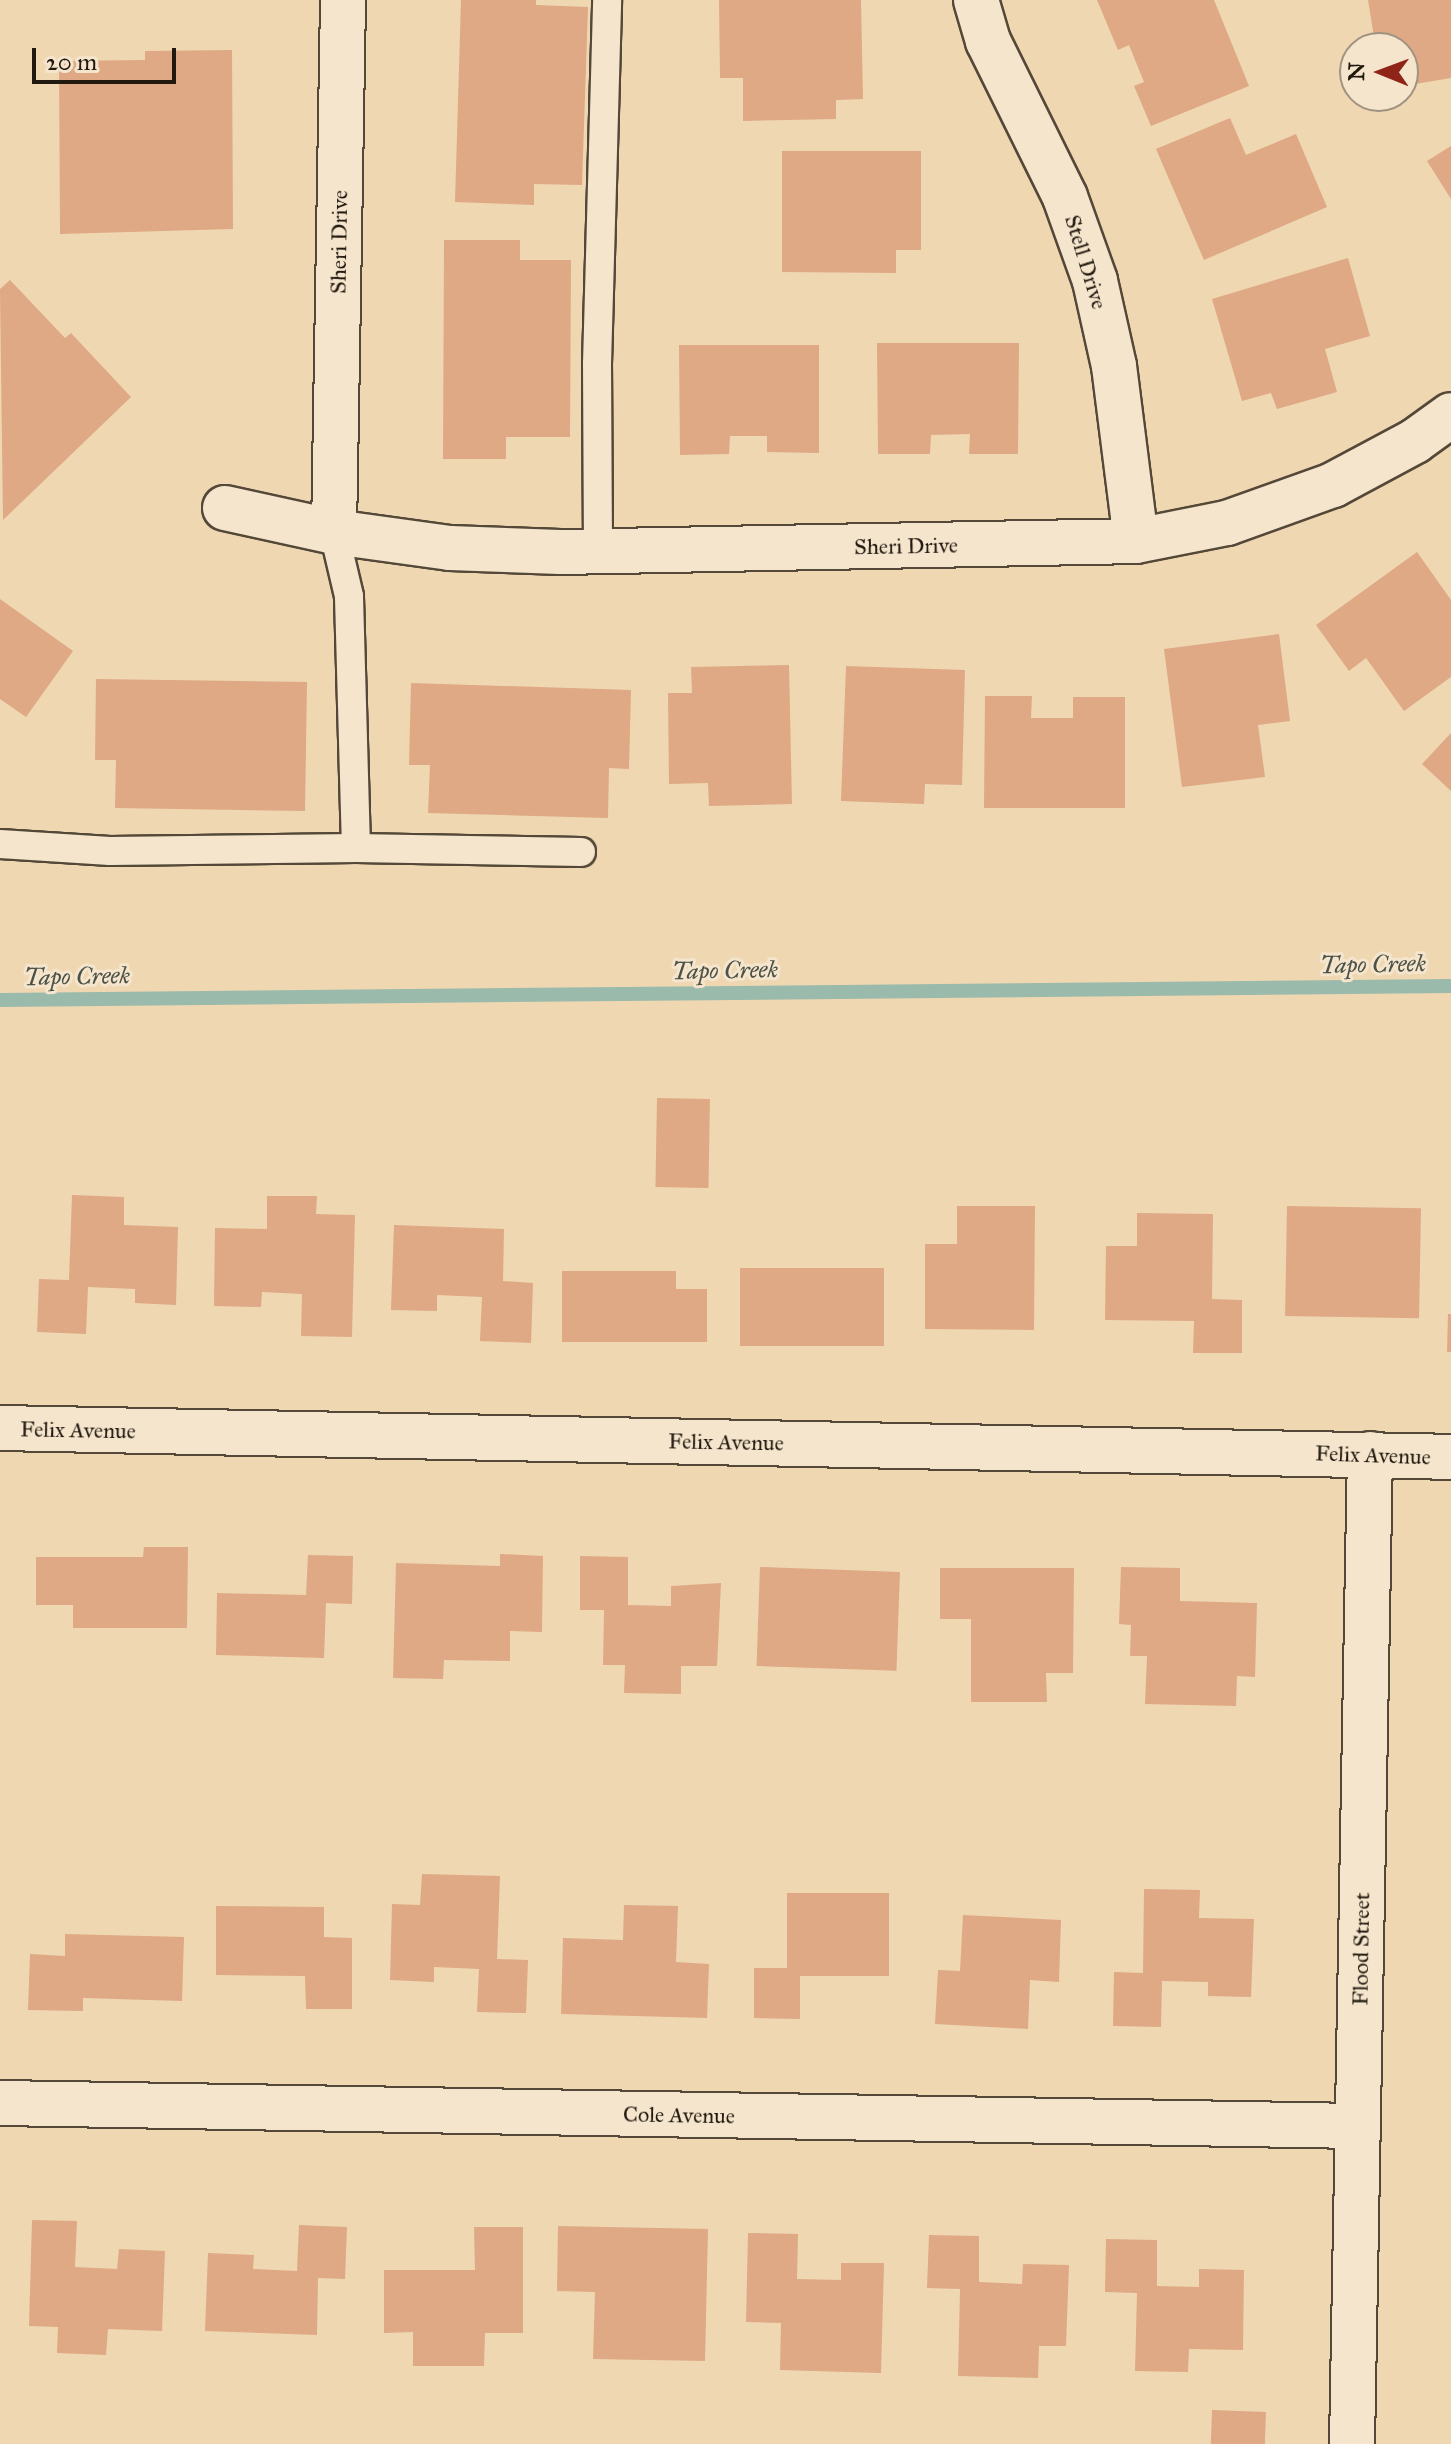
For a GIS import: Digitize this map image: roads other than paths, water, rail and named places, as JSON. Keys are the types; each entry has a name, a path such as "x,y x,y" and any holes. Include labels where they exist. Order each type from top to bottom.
{"street":[{"name":"Sheri Drive","path":"334,532 343,0"},
{"name":"Stell Drive","path":"976,0 988,41 1065,197 1095,281 1114,366 1136,541"},
{"name":"Sheri Drive","path":"225,508 334,532 450,548 598,552 1136,541 1227,523 1333,485 1415,441 1451,415"},
{"name":"Felix Avenue","path":"0,1428 1451,1457"},
{"name":"Flood Street","path":"1352,2444 1370,1454"},
{"name":"Cole Avenue","path":"0,2103 1358,2126"}],"lane":[{"path":"598,552 597,364 607,0"},
{"path":"334,532 349,596 356,848"},
{"path":"0,844 110,851 356,848 581,852"}],"waterway":[{"name":"Tapo Creek","path":"0,1000 1451,986"}]}
